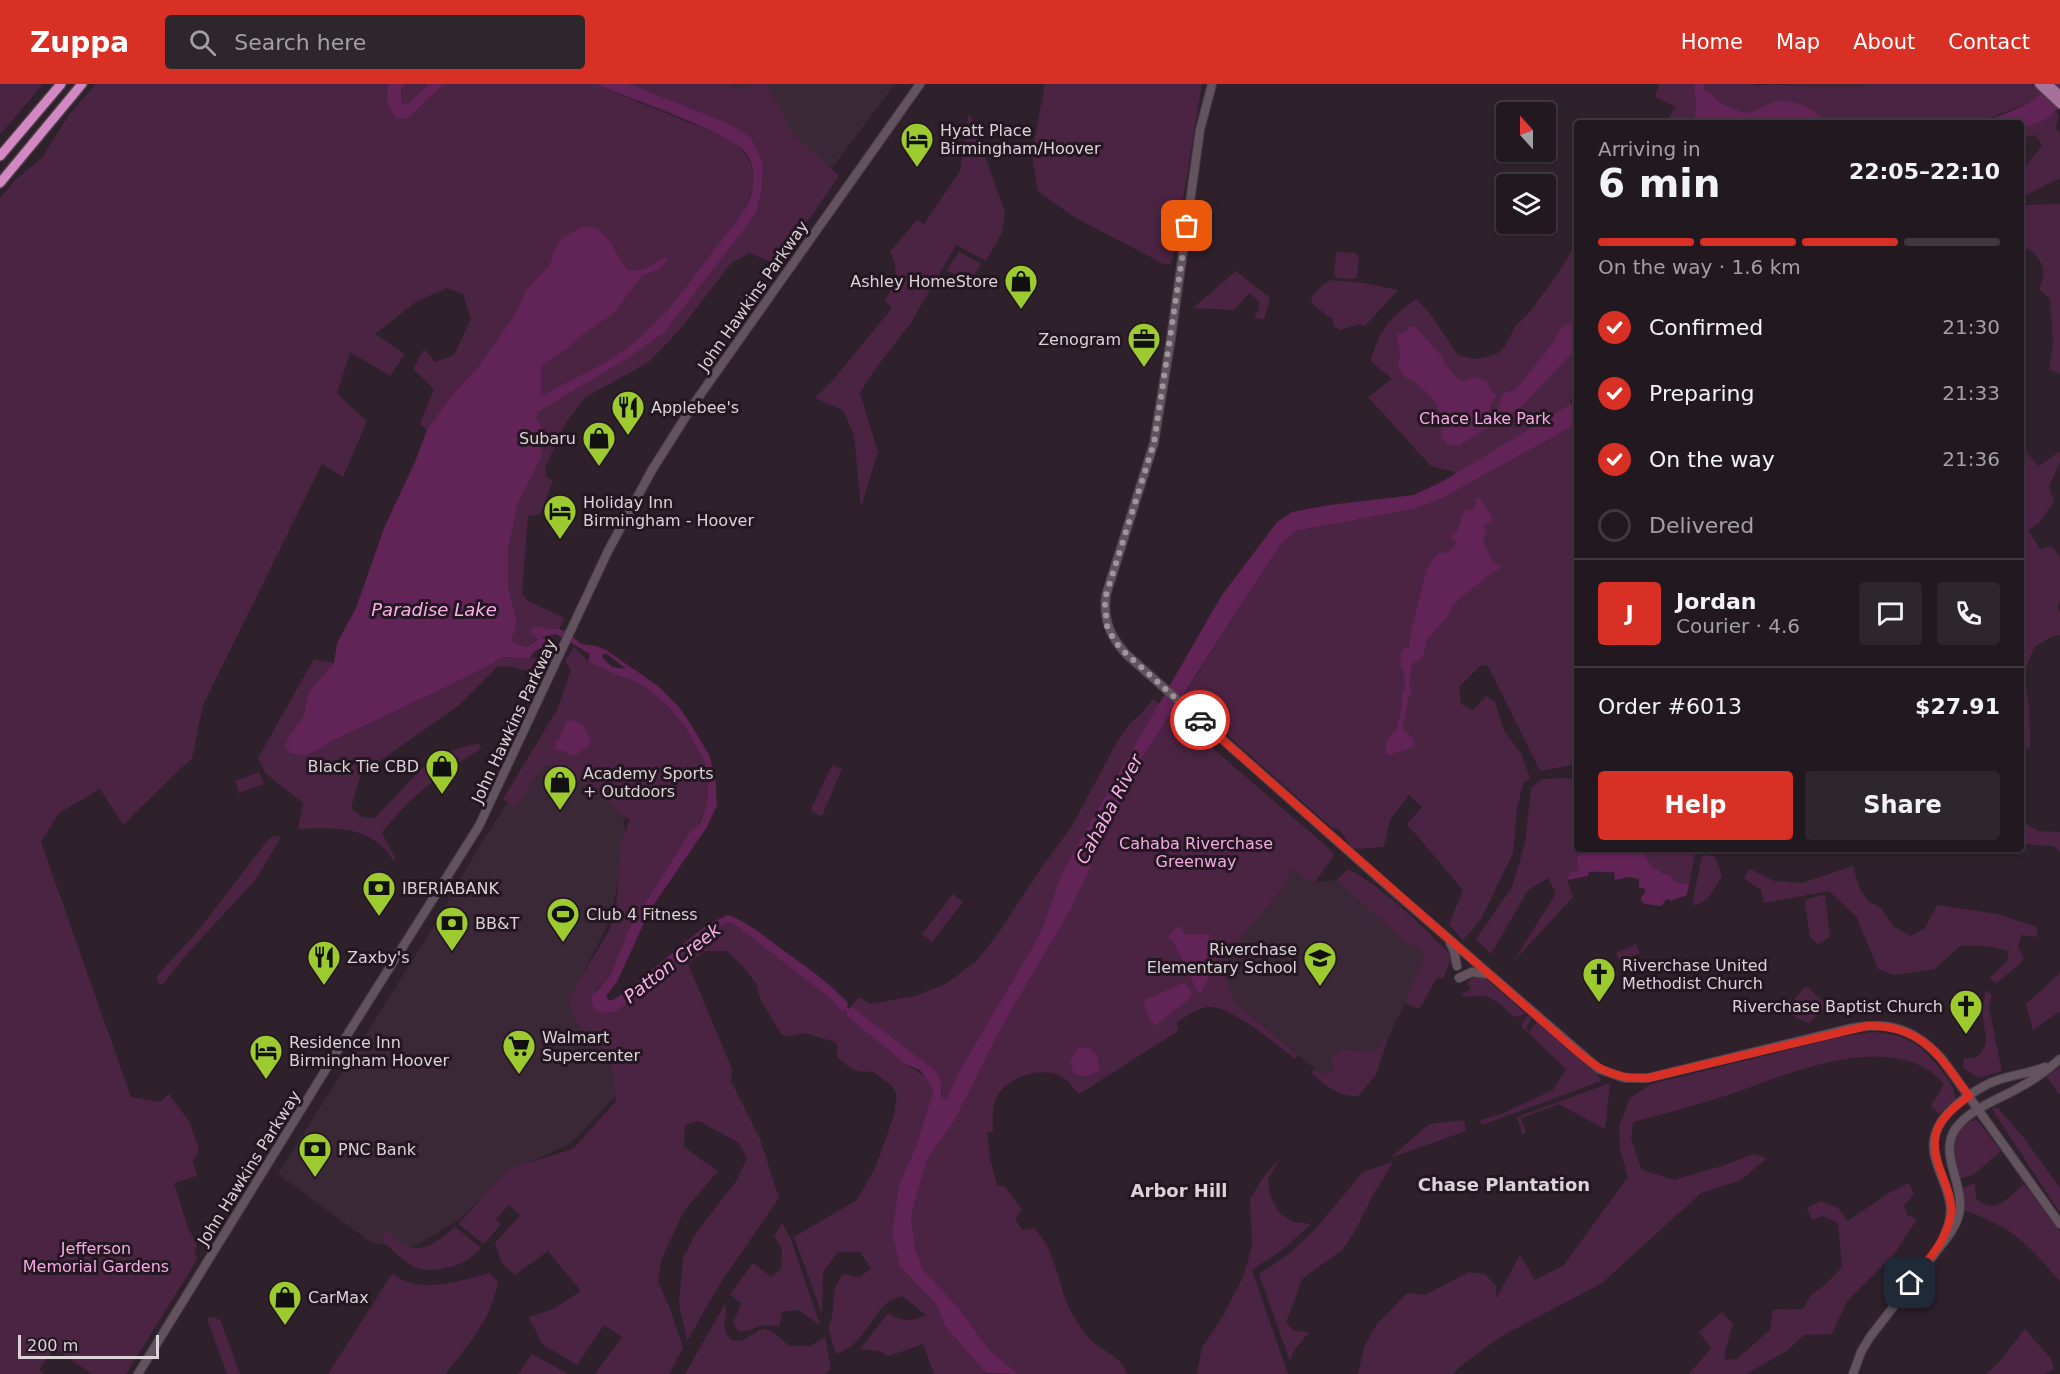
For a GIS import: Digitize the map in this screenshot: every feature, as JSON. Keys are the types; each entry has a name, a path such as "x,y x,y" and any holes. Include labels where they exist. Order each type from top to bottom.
{"highway":[{"path":"0,156 61,84"},
{"path":"0,183 82,84"}],"main road":[{"path":"2039,84 2060,104"},
{"path":"2048,84 2060,95"}],"street":[{"name":"John Hawkins Parkway","path":"138,1374 339,1047 479,826 608,551 652,470 693,405 920,84"},
{"path":"1212,84 1200,130 1162,403 1154,443 1113,570 1105,605 1107,626 1114,640 1150,676 1599,1069 1615,1076 1631,1079 1657,1076 1852,1028 1882,1025 1899,1028 1923,1041 1942,1059 2060,1224"},
{"path":"1446,937 1454,951 1457,966"},
{"path":"1460,978 1476,971 1491,976"},
{"path":"1937,1248 1950,1220 1951,1206 1948,1190 1935,1156 1935,1134 1949,1112 1969,1096 1998,1080 2039,1070 2060,1059"},
{"path":"1854,1374 1861,1352 1870,1336 1954,1227 1960,1205 1959,1191 1950,1157 1952,1138 1959,1125 1979,1110 2021,1087 2060,1059"}],"shaded area":[{"path":"717,84 895,84 832,168 725,101"},
{"path":"1786,84 1872,84 1864,87 1791,86"},
{"path":"543,747 622,807 626,838 611,918 575,990 615,1057 615,1097 570,1144 506,1173 459,1220 412,1248 372,1243 278,1174"},
{"name":"Riverchase Elementary School","path":"1293,868 1304,879 1315,882 1337,880 1425,953 1388,1038 1378,1048 1366,1053 1345,1049 1329,1057 1333,1066 1332,1071 1322,1075 1234,1002 1221,961 1280,892"}],"green space":[{"path":"0,84 43,84 0,135"},
{"name":"Jefferson Memorial Gardens","path":"96,84 388,84 386,96 407,119 444,84 594,84 713,132 736,144 746,154 752,167 754,181 742,214 668,310 639,338 617,355 541,396 541,366 613,314 643,275 656,271 665,257 642,269 627,270 609,240 597,228 583,226 554,250 550,264 526,290 517,311 490,350 452,395 427,430 420,424 434,389 413,369 424,349 435,362 454,355 471,319 463,294 447,288 417,301 375,334 405,354 390,376 350,352 337,394 367,421 343,477 322,464 203,705 192,759 123,825 100,789 59,813 41,842 131,1097 160,1102 169,1094 190,1123 199,1149 193,1161 197,1176 174,1183 187,1225 197,1246 194,1253 198,1258 126,1374 92,1374 54,1348 39,1370 44,1374 0,1374 0,198 15,180 42,158 68,116"},
{"path":"405,84 429,84 406,105 403,105 401,97"},
{"path":"630,84 728,84 737,90 755,84 767,84 792,133 839,176 777,265 750,253 731,263 683,326 649,362 584,398 565,424 545,468 546,476 553,481 540,514 528,516 522,593 528,601 565,618 559,629 538,626 535,636 538,638 527,647 515,645 512,639 517,622 508,586 508,549 518,503 541,458 535,419 538,412 627,359 664,333 756,214 762,189 763,163 751,137 730,124"},
{"path":"1045,84 1202,84 1171,263 1166,265 1074,217 1038,191 1032,154"},
{"path":"1659,84 1864,87 1872,84 2032,84 2043,95 1985,120 1667,120 1676,107 1655,97"},
{"path":"2056,111 2059,116 2055,128 2060,134 2060,178 2026,195 2026,205 2060,204 2060,374 2049,369 2053,345 2050,299 2039,289 2043,276 2042,266 2028,248 2024,250 2024,167 2042,146 2036,135 2024,137 2024,128"},
{"path":"969,112 1005,212 1002,233 986,261 956,245 912,321 860,393 878,452 861,507 854,435 843,410 815,398 834,379 892,308 885,301 896,272 890,252 917,220 924,224 960,171"},
{"name":"Chace Lake Park","path":"1574,246 1574,395 1559,433 1574,425 1574,764 1540,771 1488,666 1481,665 1459,687 1461,704 1473,710 1486,696 1495,701 1503,729 1522,755 1530,778 1523,784 1517,808 1513,853 1481,919 1463,940 1449,925 1463,890 1407,824 1422,807 1409,795 1390,820 1384,847 1353,849 1339,829 1332,828 1183,696 1280,545 1296,531 1414,509 1477,478 1431,466 1368,397 1392,379 1371,361 1386,325 1416,299 1429,312 1458,355 1474,359 1484,358 1498,353 1505,346 1516,325 1528,314 1558,274"},
{"path":"959,251 981,264 969,283 947,270"},
{"path":"1338,252 1356,253 1359,256 1355,279 1336,278 1334,275"},
{"path":"1236,271 1269,297 1264,319 1254,318 1259,309 1259,301 1249,293 1234,310 1193,308"},
{"path":"1331,280 1364,283 1398,290 1365,326 1360,324 1340,330 1334,326 1332,319 1311,303 1315,292"},
{"path":"2024,450 2039,466 2060,451 2060,462 2049,486 2054,502 2038,524 2028,530 2040,549 2052,546 2060,558 2060,601 2057,609 2060,611 2060,635 2051,637 2034,647 2024,674"},
{"path":"574,647 588,661 645,687 668,706 686,728 703,759 709,777 707,800 701,823 689,833 627,932 611,975 595,991 618,1010 700,939 726,922 734,924 832,1000 842,1011 847,1011 882,1045 925,1077 933,1092 916,1146 899,1185 892,1232 900,1267 937,1305 945,1326 987,1374 934,1374 923,1344 889,1356 879,1351 860,1349 888,1313 907,1320 926,1315 902,1296 887,1303 853,1345 836,1354 828,1328 833,1314 835,1287 844,1274 859,1277 871,1269 860,1252 838,1252 823,1272 822,1314 794,1237 857,1200 876,1166 894,1115 897,1095 892,1086 872,1071 857,1071 841,1061 837,1057 838,1047 835,1042 805,1033 782,1035 761,1001 756,984 743,966 726,951 705,951 688,964 732,1069 731,1081 760,1139 779,1198 721,1282 687,1341 679,1303 683,1258 696,1233 737,1180 747,1158 739,1143 699,1121 685,1125 684,1147 718,1171 684,1211 661,1260 658,1282 683,1348 669,1374 595,1374 622,1337 604,1325 577,1365 542,1344 529,1317 553,1309 581,1291 548,1251 515,1275 502,1263 495,1243 520,1215 509,1205 496,1219 501,1224 484,1244 458,1224 508,1169 573,1149 616,1101 609,1058 576,1021 572,1014 570,996 609,931 616,908 621,845 630,819 620,814 586,786 545,764 515,808 503,799 558,708 571,670 565,661"},
{"path":"504,657 538,658 529,671 506,666 497,667 458,706 361,774 351,808 362,817 375,818 420,770 447,752 479,743 481,749 453,766 427,786 403,808 382,833 395,858 394,861 380,845 360,833 340,829 298,829 303,803 265,773 258,758 314,659 334,663 309,691 303,717 290,734 314,753 330,742"},
{"path":"2024,674 2029,708 2030,748 2024,751"},
{"path":"1153,699 1160,705 1062,873 1040,934 957,1075 946,1100 943,1099 935,1070 851,1006 859,997 870,1004 915,996 944,985 977,961 1072,826 1118,740 1130,723"},
{"name":"Cahaba Riverchase Greenway","path":"1172,713 1332,851 1333,857 1315,882 1304,879 1293,868 1280,892 1221,961 1234,1002 1298,1055 1295,1059 1240,1018 1216,1008 1207,1007 1177,1022 1178,1031 1079,1094 1065,1078 1040,1072 1020,1077 1003,1088 994,1104 993,1132 987,1132 990,1159 997,1185 1005,1187 1022,1210 1015,1219 1022,1230 1034,1228 1049,1250 1068,1306 1079,1326 1091,1340 1120,1362 1127,1374 1018,1374 989,1350 958,1307 923,1270 915,1248 911,1216 927,1159 953,1123 1001,1028 1070,911 1139,763"},
{"path":"833,765 842,769 822,816 812,812 811,809"},
{"path":"259,772 264,784 239,793 235,781"},
{"path":"1574,778 1574,852 1580,852 1580,865 1579,869 1567,880 1573,897 1513,962 1556,893 1548,878 1528,890 1491,954 1476,939 1512,887 1525,844 1531,788 1542,779"},
{"path":"2024,823 2038,831 2060,832 2060,852 2054,846 2024,844"},
{"path":"273,836 281,837 256,879 160,985 156,977 197,932"},
{"path":"1645,852 1695,852 1689,884 1675,882 1672,876 1653,869"},
{"path":"1702,855 1715,856 1722,876 1706,899 1692,905"},
{"path":"1853,866 1860,890 1869,902 1881,908 1893,926 1910,936 1925,928 1937,905 1997,914 2037,927 2037,937 2021,935 2018,947 2024,958 2020,964 1996,983 1989,978 2007,962 2009,951 1986,946 1960,946 1935,969 1894,975 1878,969 1856,916 1829,891 1764,903 1761,890 1744,878 1750,869 1774,881 1802,883"},
{"path":"1347,870 1364,878 1390,898 1449,953 1451,959 1443,978 1437,978 1419,1009 1405,1003 1425,953 1414,944 1408,945 1337,880"},
{"path":"953,894 963,902 932,942 922,934"},
{"path":"1825,895 1830,937 1818,944 1810,937 1805,904 1807,899"},
{"path":"1636,944 1640,953 1620,961 1616,953"},
{"path":"2060,973 2060,1011 2033,1030 2026,1004"},
{"path":"1480,976 1526,1014 1514,1017 1492,999 1480,996 1464,997 1461,994 1471,989 1468,984 1471,978"},
{"path":"1808,987 1827,1006 1809,1023 1796,1018 1787,1008 1804,988"},
{"path":"1986,991 1992,994 1989,1008 2002,1071 1979,1078 1963,1068 1964,1058 1976,1058 1986,1043 1983,1004"},
{"path":"1528,1015 1532,1018 1526,1028 1529,1032 1537,1021 1597,1073 1601,1081 1482,1125 1480,1120 1499,1115 1553,1090 1566,1069 1521,1026"},
{"path":"1872,1032 1905,1038 1921,1048 1936,1063 1953,1088 1955,1099 1939,1114 1931,1106 1944,1084 1929,1070 1905,1060 1881,1057 1856,1058 1804,1069 1722,1097 1633,1122 1631,1139 1642,1170 1674,1180 1754,1154 1767,1158 1741,1180 1701,1193 1602,1283 1500,1337 1453,1374 1358,1374 1364,1347 1377,1324 1407,1293 1425,1295 1469,1272 1485,1274 1496,1286 1496,1299 1520,1255 1535,1280 1563,1266 1628,1177 1620,1149 1619,1126 1630,1098 1651,1084 1840,1037"},
{"path":"1388,1038 1376,1075 1358,1096 1338,1093 1311,1073 1315,1069 1322,1075 1332,1071 1333,1066 1329,1058 1345,1049 1366,1053 1378,1048 1384,1039"},
{"path":"2060,1067 2060,1094 2059,1094 2046,1076"},
{"path":"1610,1083 1605,1129 1559,1104 1521,1118 1526,1133 1522,1134 1517,1117"},
{"path":"1997,1107 2024,1138 2060,1188 2060,1213 1992,1109"},
{"path":"943,1109 929,1129 932,1110"},
{"path":"1976,1119 2001,1151 1973,1175 1959,1179 1954,1153 1956,1136 1961,1129"},
{"path":"1464,1120 1466,1131 1390,1158 1429,1124"},
{"path":"1280,1158 1268,1179 1270,1196 1280,1214 1294,1222 1311,1224 1286,1247 1252,1270 1288,1374 1197,1374 1202,1348 1223,1316 1243,1277 1252,1247 1250,1199 1262,1179"},
{"path":"1393,1162 1343,1249 1302,1279 1286,1323 1295,1331 1309,1332 1293,1352 1290,1361 1259,1274 1290,1253 1316,1228 1363,1172"},
{"path":"1909,1183 1914,1195 1904,1205 1907,1215 1917,1219 1895,1253 1847,1301 1832,1334 1804,1335 1788,1350 1746,1374 1689,1374 1711,1348 1699,1332 1722,1312 1733,1324 1724,1355 1726,1360 1737,1359 1770,1330 1773,1310 1803,1309 1811,1295 1827,1283 1842,1267 1838,1223 1823,1216 1812,1220 1807,1208 1821,1201 1838,1208 1848,1221 1889,1193"},
{"path":"1975,1183 1976,1199 1983,1204 1990,1205 2002,1203 2024,1184 2060,1232 2060,1282 2018,1238 1995,1223 1964,1210 1962,1188"},
{"path":"782,1223 790,1237 820,1325 798,1310 782,1312 779,1327 766,1325 738,1331 733,1323 741,1304 730,1294 753,1263 771,1277 781,1269 782,1249 774,1236"},
{"path":"455,1227 481,1248 458,1265 435,1270 425,1270 410,1265 382,1240 386,1229 401,1244 411,1248 425,1247"},
{"path":"490,1273 498,1282 490,1308 470,1342 445,1374 328,1374 392,1274 415,1284 428,1285 453,1282"},
{"path":"725,1304 724,1325 731,1340 741,1341 762,1329 770,1330 790,1346 810,1346 825,1337 831,1368 825,1374 685,1374"},
{"path":"212,1317 220,1320 240,1374 227,1374 207,1319"},
{"path":"2025,1329 2051,1359 2054,1369 2044,1374 1986,1374 1999,1362"},
{"path":"532,1354 568,1374 518,1374"}],"water":[{"path":"388,84 405,84 401,91 401,102 406,105 429,84 444,84 407,119 396,118 391,110 387,98"},
{"name":"Paradise Lake","path":"594,84 630,84 730,124 751,137 763,163 762,189 756,214 664,333 627,359 538,412 536,419 543,430 541,458 518,503 508,549 508,586 517,622 512,639 515,644 527,647 538,639 531,632 538,626 559,629 567,632 581,644 606,650 658,686 679,707 709,755 715,775 717,805 707,827 650,910 617,982 606,996 608,1000 621,995 708,924 728,915 755,929 824,980 848,1003 849,1009 851,1006 935,1070 941,1080 941,1096 946,1100 957,1075 1040,934 1062,873 1093,818 1222,595 1277,522 1292,512 1329,505 1414,495 1443,481 1574,402 1574,425 1442,498 1414,509 1296,531 1280,545 1139,763 1070,911 1001,1028 953,1123 927,1159 911,1216 915,1248 923,1270 958,1307 989,1350 1018,1374 986,1373 945,1326 937,1305 900,1267 892,1232 899,1185 916,1146 933,1092 920,1070 905,1064 847,1016 847,1011 842,1012 832,1000 734,924 727,922 700,939 618,1010 604,1013 594,1007 591,997 611,975 627,932 689,833 701,823 707,801 709,777 703,759 686,728 668,706 645,687 588,661 590,654 556,634 542,637 550,643 549,645 536,650 529,658 504,657 316,751 296,754 290,753 285,746 290,734 303,717 309,691 334,663 337,643 356,608 384,528 415,462 427,430 452,395 490,350 517,311 526,290 550,264 554,250 561,239 583,226 597,228 609,240 627,270 642,269 665,257 668,261 656,271 643,275 613,314 541,366 541,396 617,355 650,328 689,283 747,205 753,187 753,170 747,154 722,136","holes":["603,654 607,654 626,669 612,667 602,657"]},
{"path":"1694,84 1704,84 1704,91 1719,102 1741,112 1757,110 1780,101 1788,101 1810,109 1824,120 1694,120 1696,103"},
{"path":"2052,84 2060,84 2058,108 2044,120 2024,128 2024,120 1986,120 2007,113 2045,91"},
{"path":"1574,319 1574,353 1522,406 1460,445 1450,445 1441,438 1442,420 1436,403 1417,383 1405,377 1398,367 1400,353 1397,335 1414,326 1443,357 1444,363 1459,380 1476,377 1487,382 1490,390 1497,396 1489,406 1493,413 1499,406 1502,394 1516,389 1553,343 1561,329"},
{"path":"1479,497 1491,515 1492,521 1485,525 1487,532 1483,542 1493,562 1502,567 1460,598 1448,616 1427,639 1423,657 1412,664 1409,686 1412,692 1402,728 1413,738 1415,747 1388,755 1385,752 1387,740 1397,728 1404,690 1405,677 1400,655 1404,648 1409,648 1412,624 1416,622 1414,618 1427,569 1437,554 1453,548 1456,542 1451,537 1457,531 1465,509 1472,511 1476,506 1475,500"},
{"path":"573,720 583,725 591,742 578,754 570,755 564,751 555,750 556,741 560,738 566,722"},
{"path":"1580,852 1645,852 1653,869 1672,876 1675,882 1689,884 1687,895 1671,901 1667,899 1661,906 1645,904 1641,901 1641,897 1645,889 1639,887 1639,879 1629,877 1615,880 1614,872 1589,872 1588,876 1567,880 1571,871 1576,872 1579,869 1577,857"},
{"path":"1179,926 1186,935 1210,934 1207,959 1208,979 1200,994 1176,946 1168,937"},
{"path":"1183,983 1192,993 1190,998 1156,1025 1150,1021 1144,1004 1147,999"},
{"path":"1078,1048 1089,1048 1097,1055 1100,1070 1084,1076 1073,1072 1070,1060"}],"way so far":[{"path":"1187,226 1154,443 1113,570 1106,595 1105,615 1107,626 1121,649 1200,720"}],"place":[{"name":"Hyatt Place Birmingham/Hoover","path":"917,168"},
{"name":"Ashley HomeStore","path":"1021,310"},
{"name":"Zenogram","path":"1144,368"},
{"name":"Applebee's","path":"628,436"},
{"name":"Subaru","path":"599,467"},
{"name":"Holiday Inn Birmingham - Hoover","path":"560,540"},
{"name":"Black Tie CBD","path":"442,795"},
{"name":"Academy Sports + Outdoors","path":"560,811"},
{"name":"IBERIABANK","path":"379,917"},
{"name":"Club 4 Fitness","path":"563,943"},
{"name":"BB&T","path":"452,952"},
{"name":"Zaxby's","path":"324,986"},
{"name":"Riverchase Elementary School","path":"1320,987"},
{"name":"Riverchase United Methodist Church","path":"1599,1003"},
{"name":"Riverchase Baptist Church","path":"1966,1035"},
{"name":"Walmart Supercenter","path":"519,1075"},
{"name":"Residence Inn Birmingham Hoover","path":"266,1080"},
{"name":"PNC Bank","path":"315,1178"},
{"name":"CarMax","path":"285,1326"}],"district":[{"name":"Chase Plantation","path":"1504,1184"},
{"name":"Arbor Hill","path":"1179,1190"}],"route":[{"path":"1200,720 1408,905 1584,1057 1606,1073 1631,1079 1648,1078 1867,1026 1882,1025 1899,1028 1923,1041 1942,1059 1969,1096 1952,1108 1935,1134 1935,1156 1946,1184 1950,1202 1950,1220 1937,1248 1910,1283"}],"water label":[{"name":"Cahaba River","path":"1109,809"},
{"name":"Patton Creek","path":"672,963"}]}
